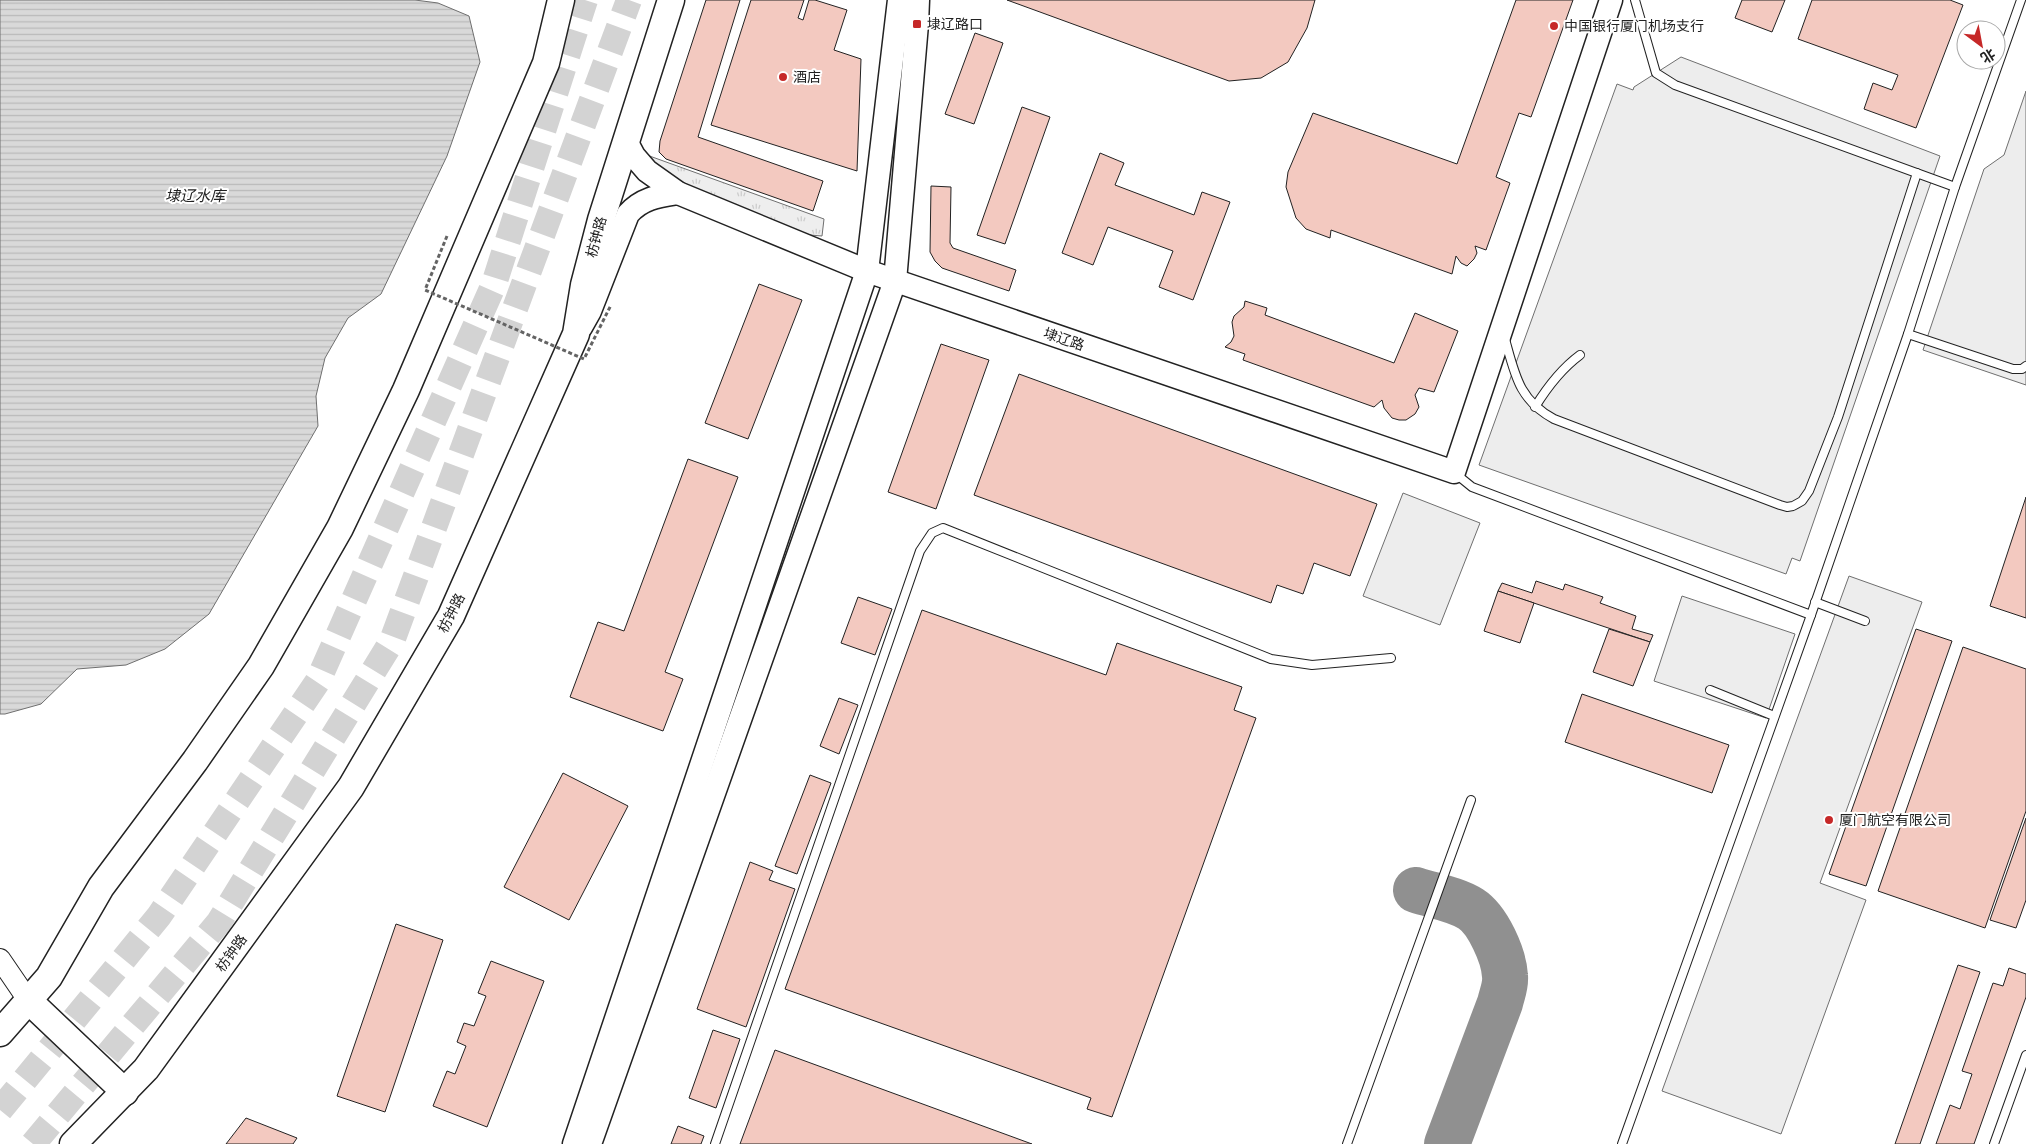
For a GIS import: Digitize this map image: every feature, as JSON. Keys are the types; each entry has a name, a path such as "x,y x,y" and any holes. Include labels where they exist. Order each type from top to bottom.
{"highway":[{"path":"0,1033 49,977 101,887 195,761 261,666 340,528 406,390 546,63 561,0"},
{"name":"枋钟路","path":"73,1144 146,1070 351,787 451,616 576,334 586,276 601,220 670,0"},
{"path":"28,1000 125,1092"}],"main road":[{"path":"574,1144 867,271 899,0"},
{"path":"590,1144 895,281 918,0"},
{"path":"1454,472 1611,0"},
{"name":"埭辽路","path":"626,141 634,156 647,170 678,193 867,271 1454,472"},
{"path":"576,334 590,311 628,214 639,203 678,193"}],"street":[{"path":"0,959 28,1000"}],"lane":[{"path":"1635,0 1656,73 1675,85 1955,187"},
{"path":"1622,1144 1811,615 1908,334 1955,187 2023,2"},
{"path":"1501,328 1526,398 1554,419 1780,505 1787,507 1798,504 1809,491 1832,434 1917,174"},
{"path":"1908,334 2013,369 2022,369 2026,366"},
{"path":"1535,406 1555,378 1580,355"},
{"path":"1454,472 1472,487 1811,615"},
{"path":"715,1144 920,552 932,533 943,528 1271,659 1312,665 1391,658"},
{"path":"1815,602 1865,622"},
{"path":"1710,690 1774,716"},
{"path":"1347,1144 1471,800"},
{"path":"1994,1144 2026,1055"}],"path":[{"path":"447,236 425,290 584,359 611,305"}],"green space":[{"path":"644,154 824,219 822,236 810,235 675,183"}],"shaded area":[{"path":"1681,57 1940,156 1800,561 1792,558 1786,574 1479,465 1617,84 1633,90 1634,87"},
{"path":"2026,91 2026,385 1923,350 1984,169 2004,155"},
{"path":"1403,493 1480,523 1440,625 1363,596"},
{"path":"1849,576 1922,602 1820,883 1866,900 1781,1134 1662,1091"},
{"path":"1682,596 1795,634 1766,718 1654,681"}],"water":[{"name":"埭辽水库","path":"0,0 415,0 438,3 469,16 480,62 447,156 381,294 348,318 325,358 316,396 318,426 209,614 165,649 126,665 77,669 41,704 5,714 0,714"}],"building":[{"path":"706,0 740,0 698,137 823,181 813,211 666,159 659,152 660,141"},
{"name":"酒店","path":"751,0 804,0 798,18 803,20 809,0 815,0 847,10 834,50 861,59 857,171 711,125"},
{"path":"1007,0 1315,0 1307,28 1288,62 1261,78 1229,81"},
{"path":"1516,0 1573,0 1531,117 1519,113 1496,177 1510,183 1486,250 1475,246 1477,253 1467,266 1461,263 1456,256 1452,274 1331,230 1330,238 1306,229 1296,218 1286,187 1288,172 1313,113 1457,164"},
{"path":"1742,0 1785,0 1772,32 1735,18"},
{"path":"1812,0 1950,0 1963,5 1916,128 1864,109 1873,83 1892,90 1898,75 1798,39"},
{"path":"975,33 1003,43 974,124 945,114"},
{"path":"1022,107 1050,117 1005,244 977,235"},
{"path":"1100,153 1124,163 1115,185 1194,215 1202,192 1230,202 1193,300 1159,287 1173,251 1108,227 1093,265 1062,253"},
{"path":"931,186 951,187 950,243 953,248 1016,270 1009,291 942,268 935,261 930,252"},
{"path":"759,284 802,300 748,439 705,423"},
{"path":"1245,301 1267,308 1265,315 1394,363 1415,313 1458,331 1434,392 1419,388 1415,395 1419,407 1415,414 1406,420 1399,420 1392,418 1384,408 1382,400 1374,407 1243,360 1245,354 1225,347 1234,336 1232,322 1234,316 1244,307"},
{"path":"941,344 989,360 936,509 888,492"},
{"path":"1019,374 1377,504 1350,576 1314,563 1303,594 1277,585 1271,603 974,495"},
{"path":"688,459 738,477 665,672 683,679 663,731 570,697 598,622 624,631"},
{"path":"2026,497 2026,618 1990,606"},
{"path":"1536,581 1563,590 1565,584 1603,597 1600,603 1636,616 1632,629 1653,635 1650,642 1498,591 1502,583 1532,593"},
{"path":"1498,591 1534,603 1520,643 1484,631"},
{"path":"858,597 892,609 875,655 841,643"},
{"path":"922,610 1106,675 1117,643 1242,687 1234,710 1256,718 1112,1117 1087,1109 1091,1098 785,989"},
{"path":"1609,629 1650,642 1633,686 1593,672"},
{"path":"1916,629 1952,641 1866,886 1829,874"},
{"path":"1963,647 2026,669 2026,811 1985,928 1878,891"},
{"path":"1582,694 1729,745 1712,793 1565,742"},
{"path":"839,698 858,705 839,754 820,746"},
{"path":"563,773 628,806 569,920 504,887"},
{"path":"810,775 831,783 797,874 775,866"},
{"path":"2026,818 2026,900 2016,928 1990,920"},
{"path":"750,862 773,871 769,880 795,889 746,1027 697,1009"},
{"path":"396,924 443,940 385,1112 337,1096"},
{"path":"491,961 544,981 487,1127 433,1106 447,1071 455,1074 466,1046 457,1042 464,1023 474,1026 486,996 478,993"},
{"path":"1958,965 1980,972 1920,1144 1895,1144"},
{"path":"2009,968 2026,974 2026,997 1974,1144 1936,1144 1950,1105 1960,1109 1972,1074 1962,1071 1993,983 2003,986"},
{"path":"713,1030 740,1039 716,1108 689,1098"},
{"path":"775,1050 1032,1144 740,1144"},
{"path":"246,1118 297,1138 293,1144 226,1144"},
{"path":"678,1126 704,1136 701,1144 671,1144"}],"taxiway":[{"path":"1416,890 1458,903 1477,914 1494,939 1502,959 1505,976 1500,1003 1447,1144"}],"tunnel":[{"path":"0,1110 159,916 318,681 494,284 585,0"},
{"path":"33,1144 219,922 392,641 629,0"}],"place":[{"name":"埭辽路口","path":"917,24"},
{"name":"中国银行厦门机场支行","path":"1554,26"},
{"name":"酒店","path":"783,77"},
{"name":"厦门航空有限公司","path":"1829,820"}]}
